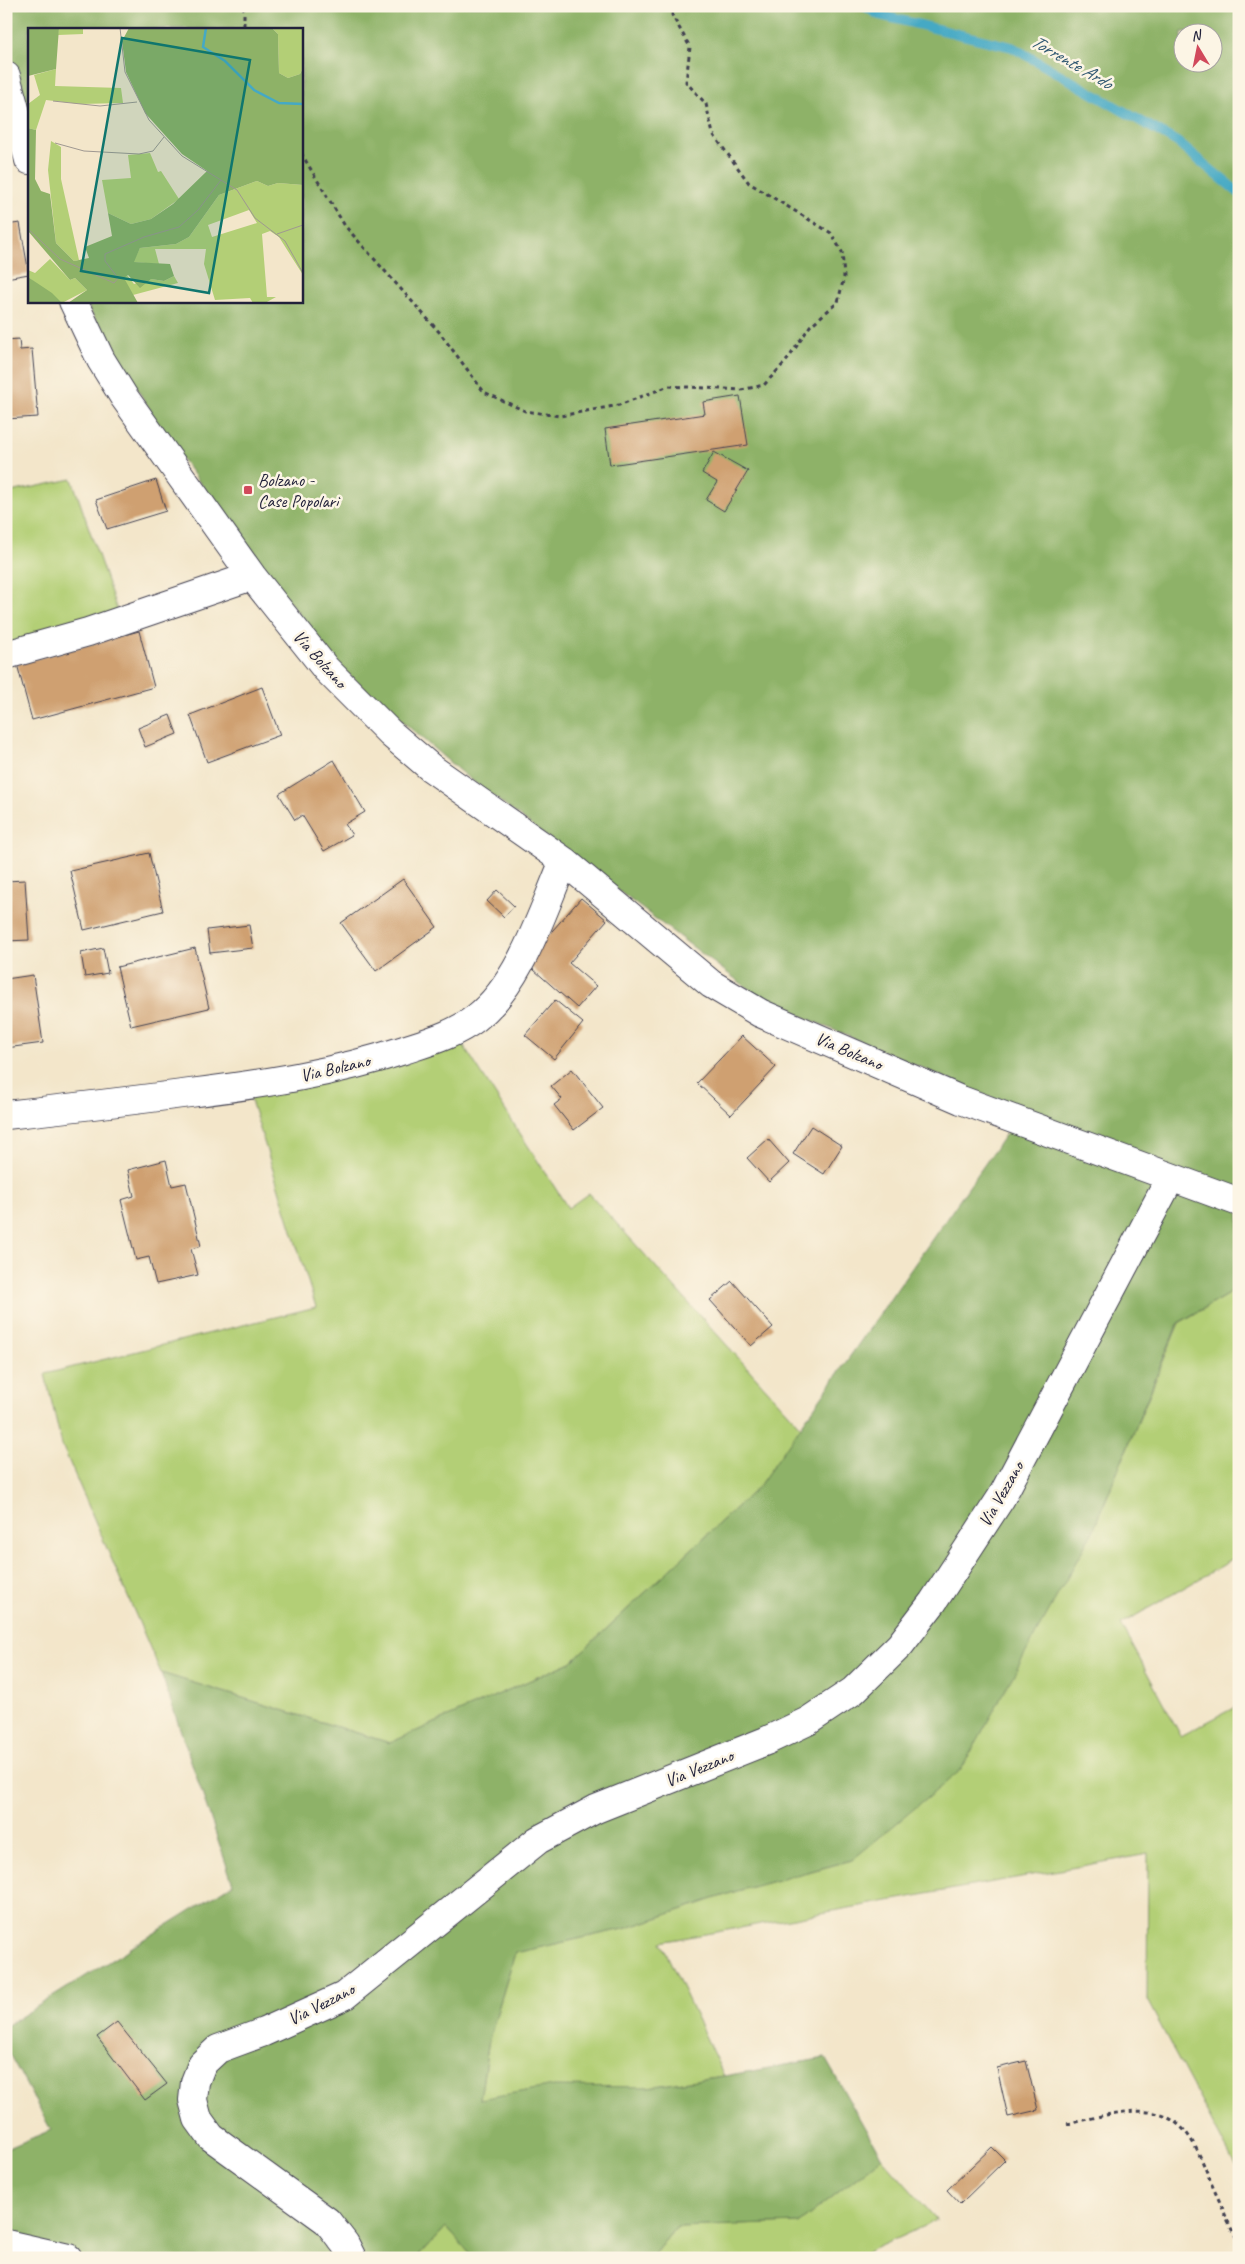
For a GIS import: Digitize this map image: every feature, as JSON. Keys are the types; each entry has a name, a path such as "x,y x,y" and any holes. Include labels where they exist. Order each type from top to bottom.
{"street":[{"path":"6,76 28,156"},
{"name":"Via Bolzano","path":"73,302 101,360 124,397 252,576 326,669 390,733 431,768 564,861 711,984 760,1013 961,1100 1171,1177"},
{"path":"6,655 88,632 252,576"},
{"name":"Via Bolzano","path":"6,1115 276,1081 389,1055 451,1032 476,1018 495,1000 512,975 530,942 564,861"},
{"path":"1171,1177 1239,1202"},
{"name":"Via Vezzano","path":"352,2258 345,2244 327,2222 211,2137 198,2119 193,2100 195,2082 202,2064 218,2049 264,2032 344,1996 538,1840 596,1809 808,1721 853,1691 900,1645 917,1623 933,1602 1001,1498 1171,1177"},
{"path":"6,2244 68,2258"}],"path":[{"path":"244,6 244,28"},
{"path":"302,155 345,226 440,333 484,392 525,411 560,416 618,405 669,386 741,390 764,385 788,359 810,326 838,302 844,277 842,252 831,233 749,183 713,134 706,104 686,82 690,47 672,15 674,6"},
{"path":"1068,2124 1119,2113 1148,2111 1167,2117 1184,2131 1195,2149 1239,2241"}],"green space":[{"path":"12,6 1239,6 1239,1288 1178,1323 1093,1531 961,1770 852,1860 737,1891 627,1928 515,1953 489,2039 480,2099 554,2086 648,2087 825,2058 882,2158 799,2223 676,2227 651,2258 474,2258 446,2227 417,2258 6,2258 6,2149 51,2130 6,2048 6,2026 233,1884 161,1673 390,1743 571,1662 759,1486 1022,1111 762,999 462,773 341,668 264,570 167,438 90,311 87,302 302,302 302,28 28,28 28,109 6,39 6,26"},
{"path":"72,479 119,616 6,650 6,493"},
{"path":"460,1040 568,1208 589,1193 801,1427 759,1486 571,1662 390,1743 161,1673 62,1445 45,1374 316,1307 249,1094"},
{"path":"1239,1288 1239,1556 1121,1624 1181,1736 1239,1705 1239,2173 1147,2000 1148,1854 661,1942 724,2076 648,2087 480,2099 489,2039 515,1953 627,1928 737,1891 852,1860 1093,1531 1179,1323"},
{"path":"882,2158 937,2220 854,2258 651,2258 676,2227 799,2223"},
{"path":"446,2227 474,2258 417,2258"}],"building":[{"path":"20,223 28,274 6,278 6,225"},
{"path":"19,339 20,350 32,349 38,417 6,419 6,340"},
{"path":"740,396 748,445 610,465 605,429 705,414 703,402"},
{"path":"714,452 748,471 724,511 706,500 717,482 702,473"},
{"path":"156,480 166,511 107,529 96,500"},
{"path":"139,631 154,687 32,720 17,664"},
{"path":"262,687 280,735 207,762 190,715"},
{"path":"170,715 177,734 145,747 138,728"},
{"path":"334,760 365,812 345,824 352,835 324,851 302,815 295,820 279,794"},
{"path":"149,853 163,911 84,930 70,871"},
{"path":"403,879 437,927 376,971 341,923"},
{"path":"25,880 29,940 6,941 6,881"},
{"path":"497,890 514,906 504,917 487,901"},
{"path":"581,898 607,920 569,963 596,986 577,1008 525,962"},
{"path":"249,925 253,948 210,953 207,930"},
{"path":"103,948 108,973 85,977 81,953"},
{"path":"195,948 209,1008 131,1026 117,967"},
{"path":"33,975 43,1043 6,1048 6,979"},
{"path":"555,1000 583,1023 554,1059 525,1035"},
{"path":"742,1036 776,1067 731,1115 697,1083"},
{"path":"572,1069 603,1108 574,1130 554,1105 562,1099 551,1086"},
{"path":"811,1126 842,1146 824,1174 793,1154"},
{"path":"768,1139 789,1163 769,1182 747,1158"},
{"path":"166,1160 172,1186 186,1183 201,1246 191,1249 198,1275 156,1284 149,1257 136,1260 121,1200 134,1196 128,1170"},
{"path":"732,1281 773,1327 751,1346 710,1300"},
{"path":"117,2022 167,2084 145,2100 97,2037"},
{"path":"1026,2061 1038,2110 1008,2117 997,2068"},
{"path":"992,2147 1005,2160 960,2204 947,2190"}],"waterway":[{"name":"Torrente Ardo","path":"865,6 879,15 1012,47 1177,142 1239,193"}],"place":[{"name":"Bolzano - Case Popolari","path":"248,490"}]}
